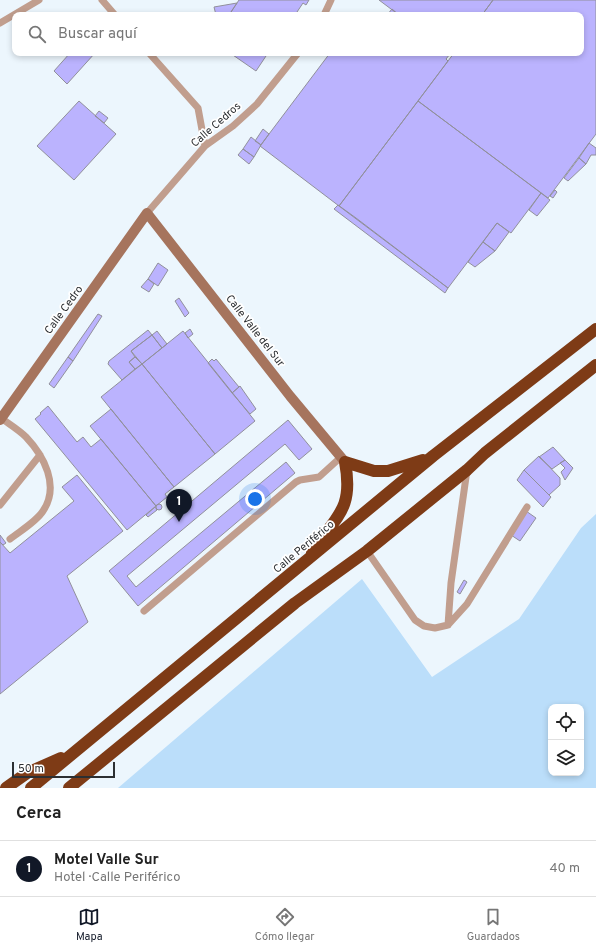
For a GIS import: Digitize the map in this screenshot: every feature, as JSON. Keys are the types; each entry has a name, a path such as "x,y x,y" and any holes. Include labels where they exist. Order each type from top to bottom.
{"highway":[{"name":"Calle Periférico","path":"31,788 433,456 596,329"},
{"path":"69,788 295,603 367,551 467,470 485,453 596,365"},
{"path":"343,460 374,471 388,471 409,466 433,456"},
{"path":"304,564 345,504 349,482 343,460"},
{"path":"6,788 27,773 75,752"}],"street":[{"name":"Calle Cedro","path":"1,419 148,213"},
{"name":"Calle Valle del Sur","path":"148,213 290,396 343,460"}],"lane":[{"path":"19,12 39,0"},
{"path":"102,0 112,12"},
{"path":"325,12 330,0"},
{"path":"0,23 12,16"},
{"path":"152,56 198,108 205,146"},
{"name":"Calle Cedros","path":"148,213 205,146 233,126 257,104 296,56"},
{"path":"1,419 25,436 40,455 50,478 47,504 42,512 10,539"},
{"path":"0,505 40,455"},
{"path":"144,611 296,482 319,477 343,460"},
{"path":"448,625 451,583 467,470"},
{"path":"367,551 415,620 424,626 435,628 448,625 467,604 527,507"}],"shaded area":[{"path":"596,514 596,788 118,788 362,579 432,677 519,619 581,528"}],"building":[{"path":"239,0 309,0 306,5 303,3 297,12 231,12"},
{"path":"379,0 493,0 484,12 395,12"},
{"path":"493,0 596,0 596,134 548,198 418,101 452,56 584,56 584,12 484,12"},
{"path":"237,3 231,12 215,12 214,7"},
{"path":"67,56 92,56 67,84 54,71"},
{"path":"234,56 266,56 256,71"},
{"path":"328,56 448,56 446,59 448,61 339,206 260,146"},
{"path":"79,101 116,134 74,180 37,146"},
{"path":"418,101 541,193 511,233 497,223 448,288 339,206"},
{"path":"99,111 108,118 104,123 95,116"},
{"path":"263,129 269,134 261,145 255,141"},
{"path":"251,137 261,145 254,157 243,149"},
{"path":"589,143 596,148 596,155 591,155 586,164 579,158"},
{"path":"243,149 254,157 249,164 238,155"},
{"path":"579,158 586,164 568,181 564,178"},
{"path":"555,190 557,192 553,198 550,196"},
{"path":"541,193 550,200 537,216 529,210"},
{"path":"338,205 448,288 445,293 334,209"},
{"path":"497,223 509,232 495,251 483,242"},
{"path":"483,242 495,251 475,267 468,262"},
{"path":"158,263 168,270 158,286 148,279"},
{"path":"148,279 154,284 149,292 141,287"},
{"path":"179,298 189,313 185,317 175,301"},
{"path":"98,314 102,316 73,361 68,357"},
{"path":"190,329 193,334 188,338 185,333"},
{"path":"148,330 152,335 131,351 135,357 129,362 135,369 122,380 108,364 109,361"},
{"path":"157,331 167,344 162,348 152,335"},
{"path":"183,331 255,421 215,454 142,364"},
{"path":"152,335 162,348 142,364 131,351"},
{"path":"68,357 73,361 54,388 49,384"},
{"path":"135,357 142,364 135,369 129,362"},
{"path":"212,359 214,361 216,359 239,387 232,393 208,363"},
{"path":"142,364 215,454 174,487 101,397"},
{"path":"240,386 256,409 250,414 232,393"},
{"path":"48,406 77,442 83,437 91,447 101,439 156,506 127,530 35,419"},
{"path":"111,409 174,487 165,494 167,497 156,506 90,426"},
{"path":"288,420 312,449 299,460 285,444 127,576 136,587 286,462 295,473 138,606 109,571"},
{"path":"553,447 565,460 552,469 539,457"},
{"path":"539,456 560,478 560,485 549,495 524,470"},
{"path":"565,460 573,468 565,480 561,472 565,468 560,463"},
{"path":"524,470 551,497 543,507 517,480"},
{"path":"77,475 123,531 67,576 88,622 0,694 0,542 10,553 74,501 62,487"},
{"path":"159,504 162,507 159,510 156,507"},
{"path":"155,507 157,510 148,517 146,515"},
{"path":"526,511 536,518 520,541 511,535"},
{"path":"0,535 6,543 3,545 0,542"},
{"path":"464,580 467,582 460,594 457,592"}],"place":[{"name":"Motel Valle Sur","path":"179,522"}]}
